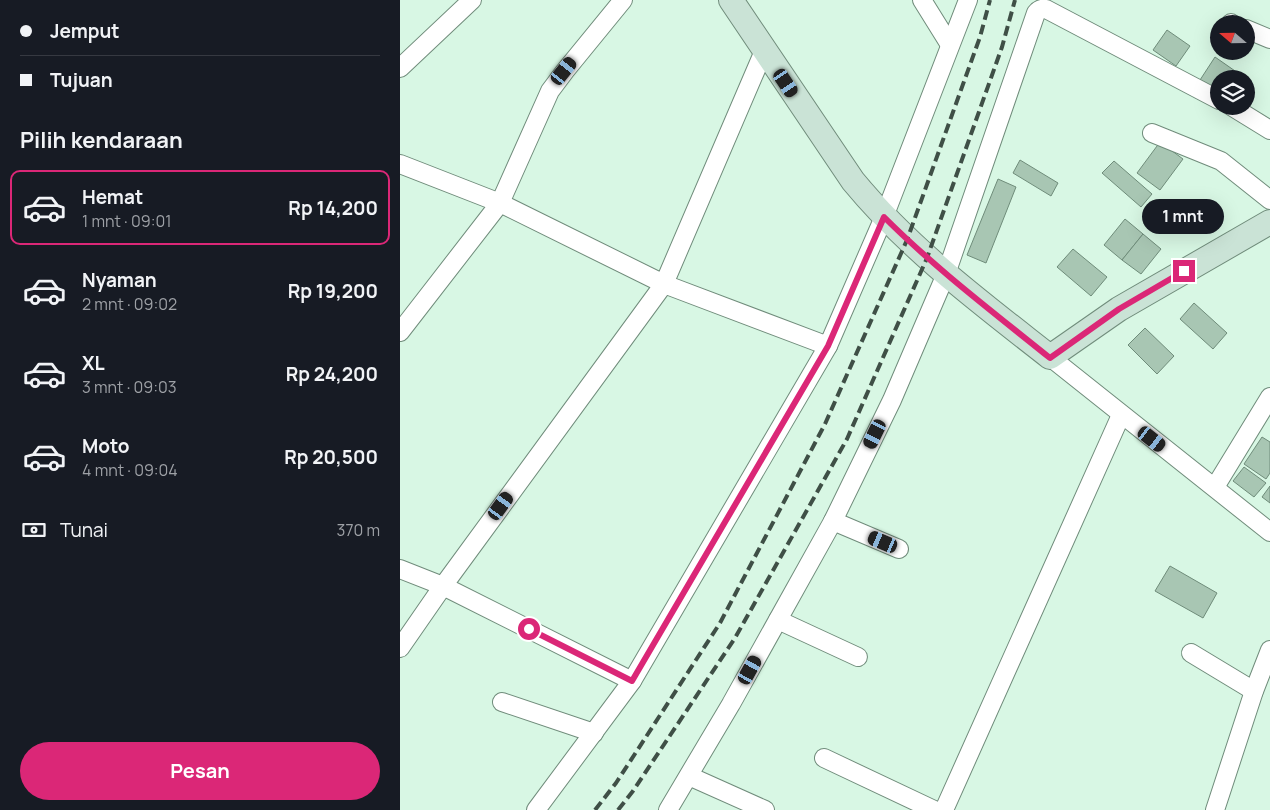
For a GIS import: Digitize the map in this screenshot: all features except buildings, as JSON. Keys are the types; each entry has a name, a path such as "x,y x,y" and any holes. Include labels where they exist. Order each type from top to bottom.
{"street":[{"path":"400,68 472,0"},
{"path":"400,332 500,203 550,92 564,71 623,0"},
{"path":"731,0 853,181 907,240 1050,358 1270,532"},
{"path":"922,0 950,45"},
{"path":"536,810 632,681 828,346 884,217 968,0"},
{"path":"668,810 778,620 833,520 892,400 946,274 1032,22 1038,10 1046,9 1210,95"},
{"path":"1255,33 1270,39"},
{"path":"400,648 443,586 664,284 764,51"},
{"path":"1246,115 1270,130"},
{"path":"1152,133 1221,161 1270,200"},
{"path":"400,164 500,203 664,284 828,346"},
{"path":"1050,358 1119,309 1270,222"},
{"path":"1214,487 1270,397"},
{"path":"944,810 1121,415"},
{"path":"833,520 899,548"},
{"path":"400,569 443,586 632,681"},
{"path":"778,620 858,657"},
{"path":"1215,810 1254,691 1270,650"},
{"path":"1191,653 1254,691"},
{"path":"502,702 594,733"},
{"path":"824,758 934,810"},
{"path":"689,776 765,810"}],"railway":[{"path":"595,810 616,783 720,623 825,424 907,240 980,37 990,0"},
{"path":"618,810 633,791 735,638 847,439 927,258 1002,47 1015,0"}],"route":[{"path":"529,629 632,681 828,346 884,217 946,274 1050,358 1119,309 1184,271"}]}
